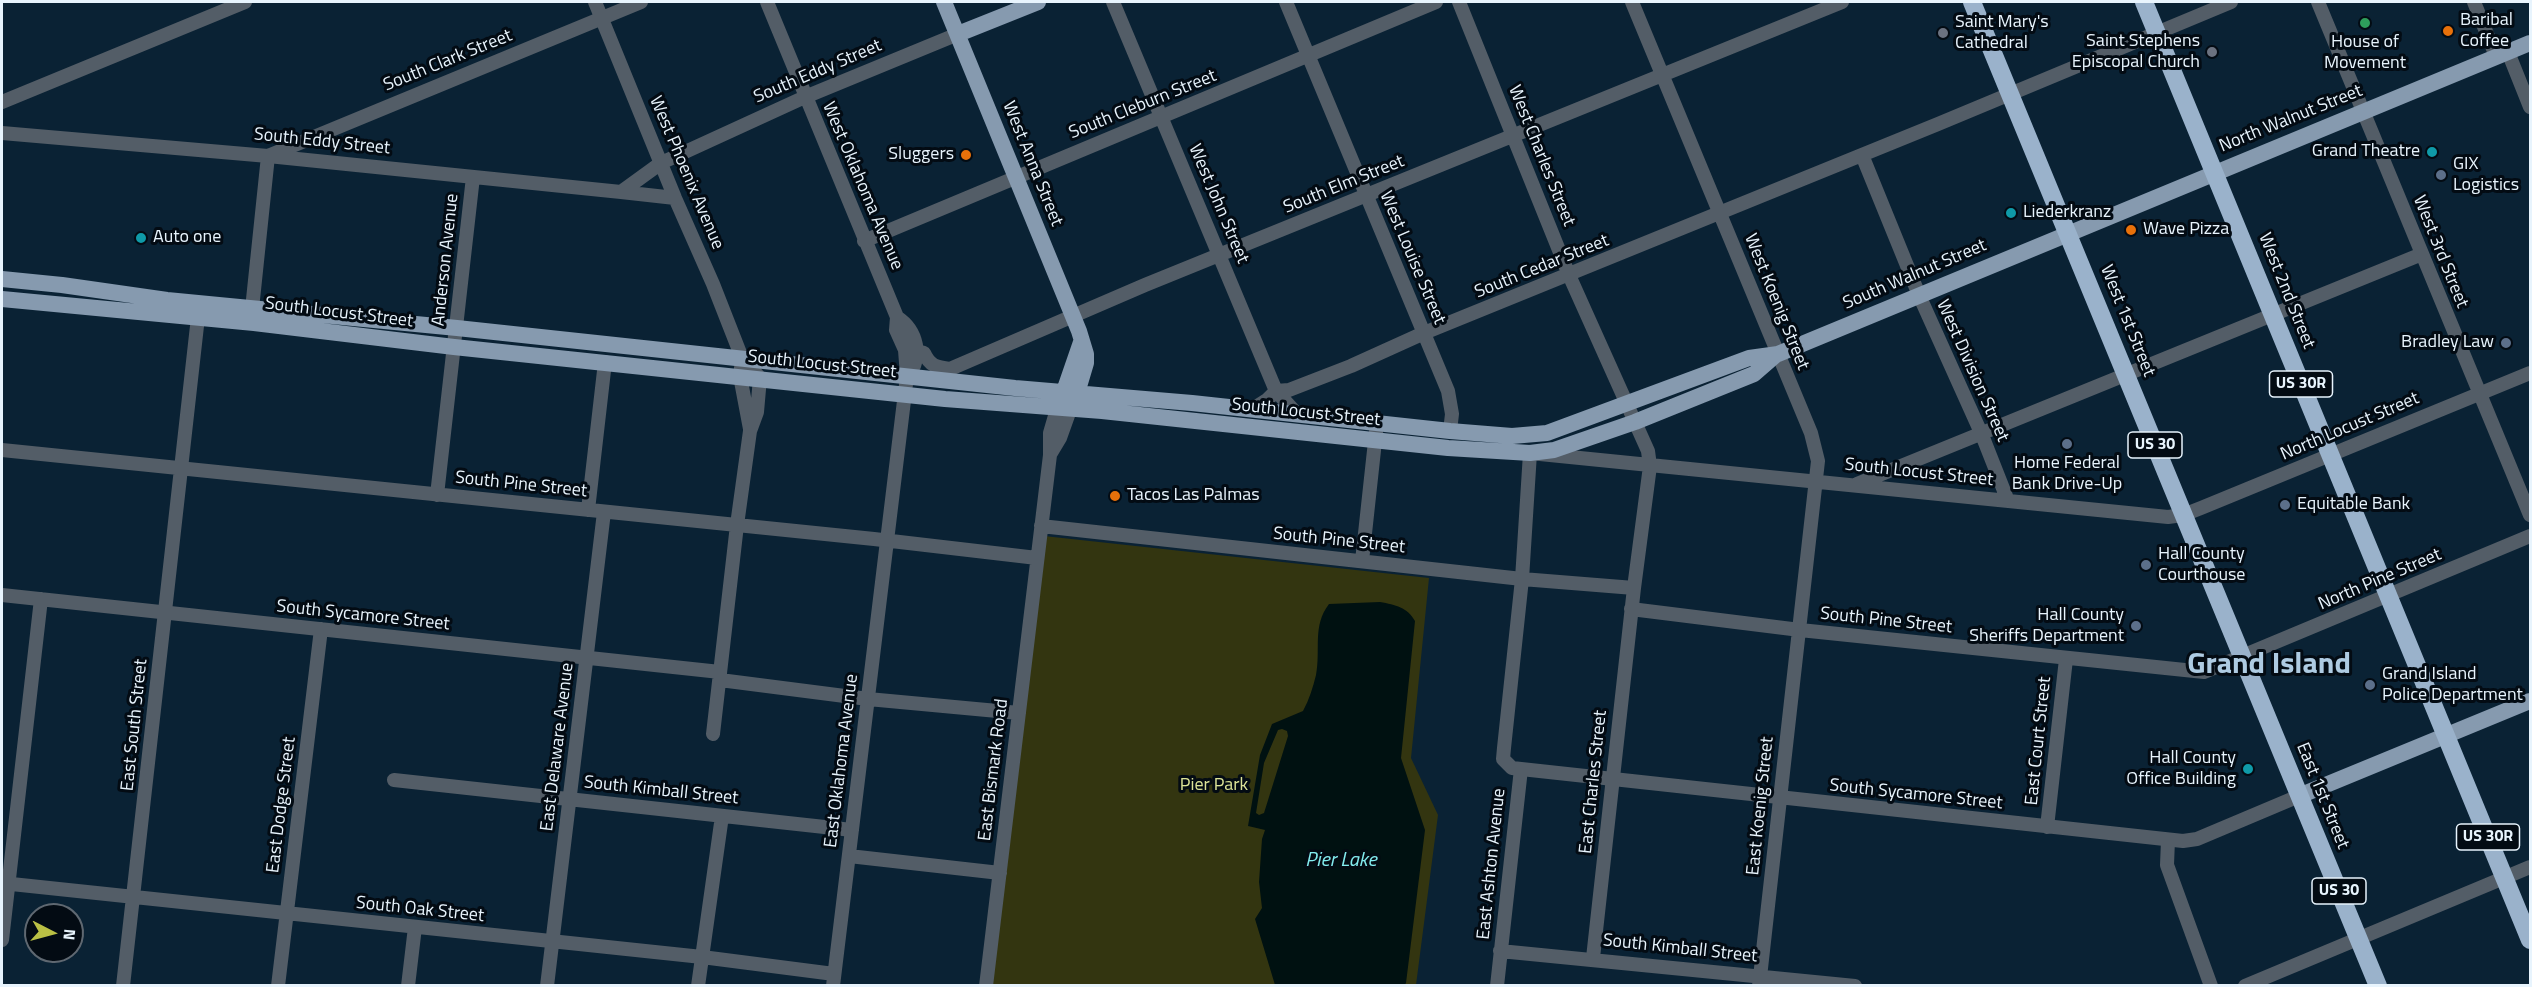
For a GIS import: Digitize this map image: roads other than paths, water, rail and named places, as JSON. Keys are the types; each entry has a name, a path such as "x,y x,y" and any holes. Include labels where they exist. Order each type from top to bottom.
{"highway":[{"name":"West 1st Street","path":"1972,2 2242,656"},
{"name":"West 2nd Street","path":"2144,2 2388,596"},
{"name":"US 30R","path":"2388,596 2530,940"},
{"name":"East 1st Street","path":"2242,656 2378,986"}],"main road":[{"name":"West Anna Street","path":"944,2 1073,314 1086,354 1086,363 1064,410"},
{"name":"South Eddy Street","path":"958,34 1038,2"},
{"name":"North Walnut Street","path":"2068,234 2530,43"},
{"name":"South Walnut Street","path":"1626,404 1749,358 1778,354 2068,234"},
{"name":"South Locust Street","path":"2,279 252,309 457,328 1015,388 1512,436 1540,434 1626,404"},
{"name":"South Locust Street","path":"2,299 198,317 454,347 1064,410 1530,453 1554,450 1635,422"},
{"name":"South Walnut Street","path":"1635,422 1754,374 1778,354"},
{"path":"2299,796 2530,701"}],"street":[{"path":"2,102 245,2"},
{"name":"West Phoenix Avenue","path":"595,2 675,198 714,284 742,358 760,378 757,412 750,431 737,525 714,734"},
{"name":"South Clark Street","path":"268,156 641,2"},
{"name":"West Oklahoma Avenue","path":"767,2 897,317 896,330 905,350 908,376 889,541"},
{"name":"West John Street","path":"1113,2 1276,391 1297,414"},
{"name":"West Louise Street","path":"1286,2 1448,391 1452,414 1450,431"},
{"name":"South Cleburn Street","path":"864,241 1436,2"},
{"name":"West Charles Street","path":"1459,2 1569,275 1648,451 1650,466"},
{"name":"West Koenig Street","path":"1632,2 1778,354 1810,433 1818,460 1800,630"},
{"path":"1801,2 1807,15 1842,2"},
{"path":"1862,155 2232,2"},
{"name":"West 3rd Street","path":"2318,2 2530,515"},
{"path":"2474,2 2530,107"},
{"name":"South Elm Street","path":"916,351 924,353 929,363 935,367 950,369 1073,314 1807,15"},
{"name":"South Eddy Street","path":"621,192 661,164 805,97 958,34"},
{"name":"South Eddy Street","path":"2,124 18,134"},
{"name":"South Eddy Street","path":"2,133 268,156 675,198"},
{"name":"South Cedar Street","path":"1253,410 1276,391 1289,390 1351,366 1424,333 1862,155"},
{"name":"West Division Street","path":"1862,155 1919,295 1982,435 2008,501"},
{"path":"252,309 268,156"},
{"name":"Anderson Avenue","path":"437,495 473,177"},
{"path":"1852,486 2422,254"},
{"name":"East South Street","path":"123,986 198,317"},
{"name":"West Oklahoma Avenue","path":"897,317 908,324 916,351 915,368 908,376"},
{"name":"West Phoenix Avenue","path":"742,358 740,376 750,431"},
{"path":"588,510 605,362"},
{"name":"North Locust Street","path":"2183,514 2530,373"},
{"name":"East Bismark Road","path":"986,986 1050,455 1050,433 1064,410"},
{"path":"1362,561 1377,423"},
{"name":"South Pine Street","path":"2,450 1037,558"},
{"path":"1522,579 1530,453"},
{"name":"South Locust Street","path":"1530,453 2152,516 2183,514"},
{"path":"1634,588 1650,466"},
{"name":"East Delaware Avenue","path":"547,986 604,512"},
{"name":"South Pine Street","path":"1041,526 1522,579 1634,588"},
{"name":"North Pine Street","path":"2242,656 2530,536"},
{"name":"East Oklahoma Avenue","path":"833,980 889,541"},
{"name":"East Ashton Avenue","path":"1497,986 1521,769 1512,768 1503,759 1522,579"},
{"name":"East Charles Street","path":"1593,958 1634,588"},
{"name":"South Sycamore Street","path":"2,595 587,658 868,699 1019,713"},
{"path":"2,940 5,884 41,599"},
{"name":"South Pine Street","path":"1631,609 1800,630 2197,672 2210,670 2242,656"},
{"name":"East Dodge Street","path":"278,986 321,629"},
{"name":"East Koenig Street","path":"1760,980 1800,630"},
{"name":"East Court Street","path":"2047,827 2066,659"},
{"name":"South Sycamore Street","path":"1521,769 2168,840 2197,839 2299,796"},
{"name":"South Kimball Street","path":"394,780 852,830"},
{"path":"698,986 722,816"},
{"path":"2168,840 2167,865 2211,986"},
{"path":"849,856 1000,873"},
{"path":"2246,986 2358,937 2530,867"},
{"name":"South Oak Street","path":"5,884 702,957 833,980"},
{"path":"408,986 415,927"},
{"name":"South Kimball Street","path":"1500,951 1593,958 1760,980 1855,986"}],"water":[{"name":"Pier Lake","path":"1386,603 1405,610 1415,621 1401,758 1425,830 1404,986 1275,985 1255,919 1262,908 1259,882 1262,839 1265,830 1248,826 1260,755 1272,724 1303,711 1305,707 1316,675 1320,621 1329,604","holes":["1278,730 1287,731 1288,736 1264,813 1259,815 1256,813 1264,763"]}],"place":[{"name":"House of Movement","path":"2365,23"},
{"name":"Baribal Coffee","path":"2448,31"},
{"name":"Saint Mary's Cathedral","path":"1943,33"},
{"name":"Saint Stephens Episcopal Church","path":"2212,52"},
{"name":"Grand Theatre","path":"2432,152"},
{"name":"Sluggers","path":"966,155"},
{"name":"GIX Logistics","path":"2441,175"},
{"name":"Liederkranz","path":"2011,213"},
{"name":"Wave Pizza","path":"2131,230"},
{"name":"Auto one","path":"141,238"},
{"name":"Bradley Law","path":"2506,343"},
{"name":"Home Federal Bank Drive-Up","path":"2067,444"},
{"name":"Tacos Las Palmas","path":"1115,496"},
{"name":"Equitable Bank","path":"2285,505"},
{"name":"Hall County Courthouse","path":"2146,565"},
{"name":"Hall County Sheriffs Department","path":"2136,626"},
{"name":"Grand Island Police Department","path":"2370,685"},
{"name":"Hall County Office Building","path":"2248,769"}],"district":[{"name":"Grand Island","path":"2269,666"}],"park label":[{"name":"Pier Park","path":"1214,786"}]}
